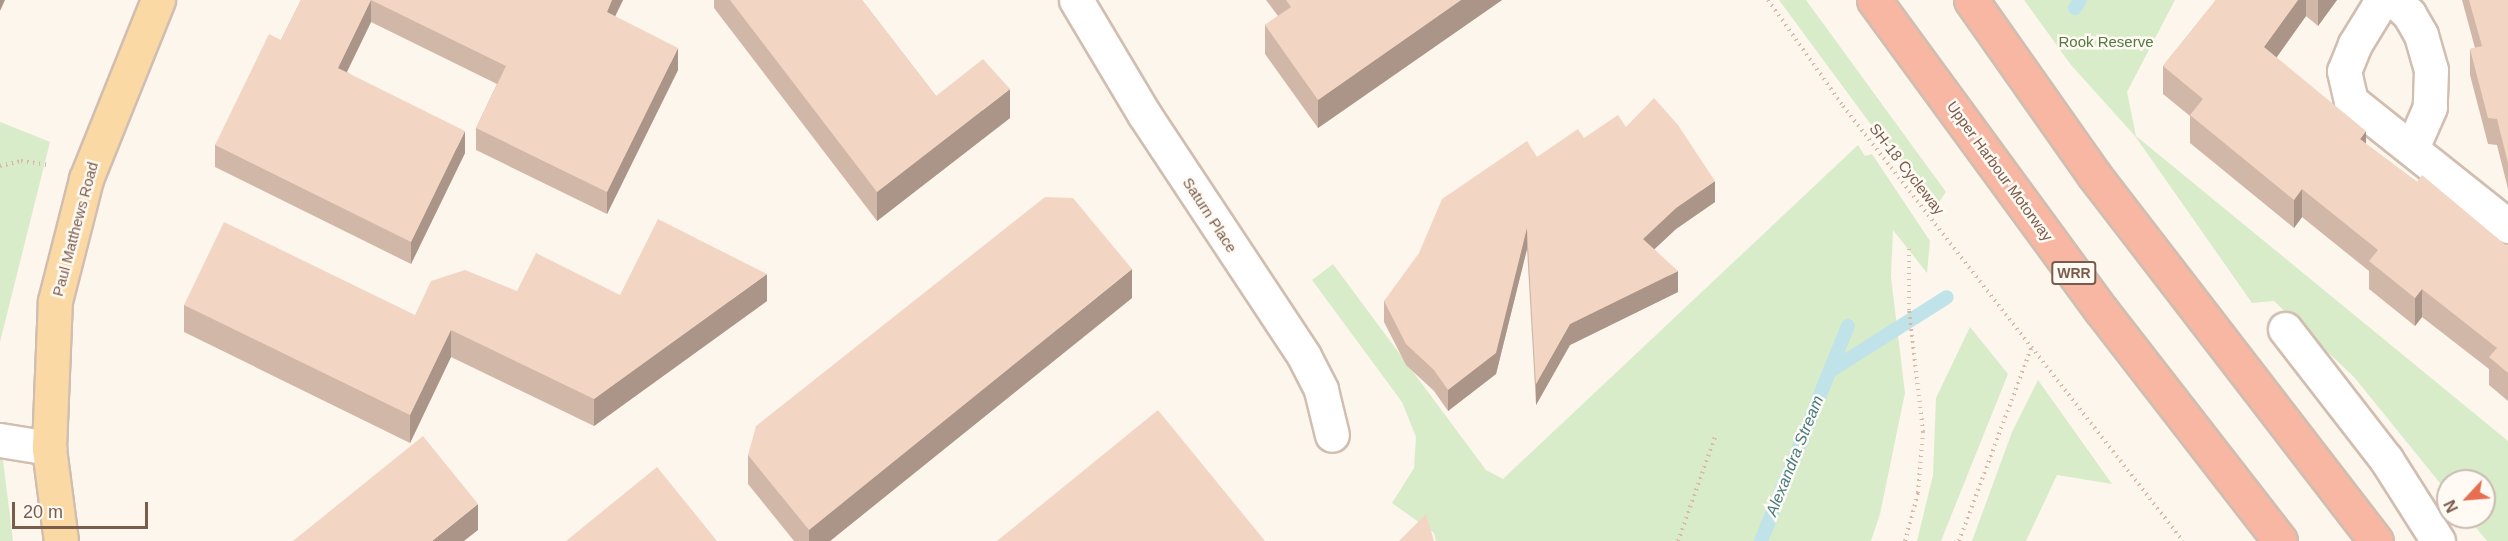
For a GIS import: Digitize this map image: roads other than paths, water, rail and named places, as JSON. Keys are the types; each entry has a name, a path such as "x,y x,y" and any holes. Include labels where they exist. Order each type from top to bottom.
{"highway":[{"name":"Upper Harbour Motorway","path":"1874,0 2094,300 2280,541"},
{"path":"1971,0 2094,175 2376,541"}],"main road":[{"name":"Paul Matthews Road","path":"62,541 49,448 55,301 86,179 158,0"}],"street":[{"name":"Saturn Place","path":"1076,0 1144,114 1304,356 1321,390 1332,435"},
{"path":"2382,0 2355,44 2343,71 2351,100 2508,226"},
{"path":"2394,0 2413,21 2431,70 2430,107 2412,148"},
{"path":"2285,329 2386,459 2438,541"},
{"path":"0,440 49,448"}],"waterway":[{"name":"Alexandra Stream","path":"2075,8 2080,0"},
{"name":"Alexandra Stream","path":"1830,371 1947,297"},
{"name":"Alexandra Stream","path":"1761,541 1848,326"}],"park label":[{"name":"Rook Reserve","path":"2106,42"}]}
